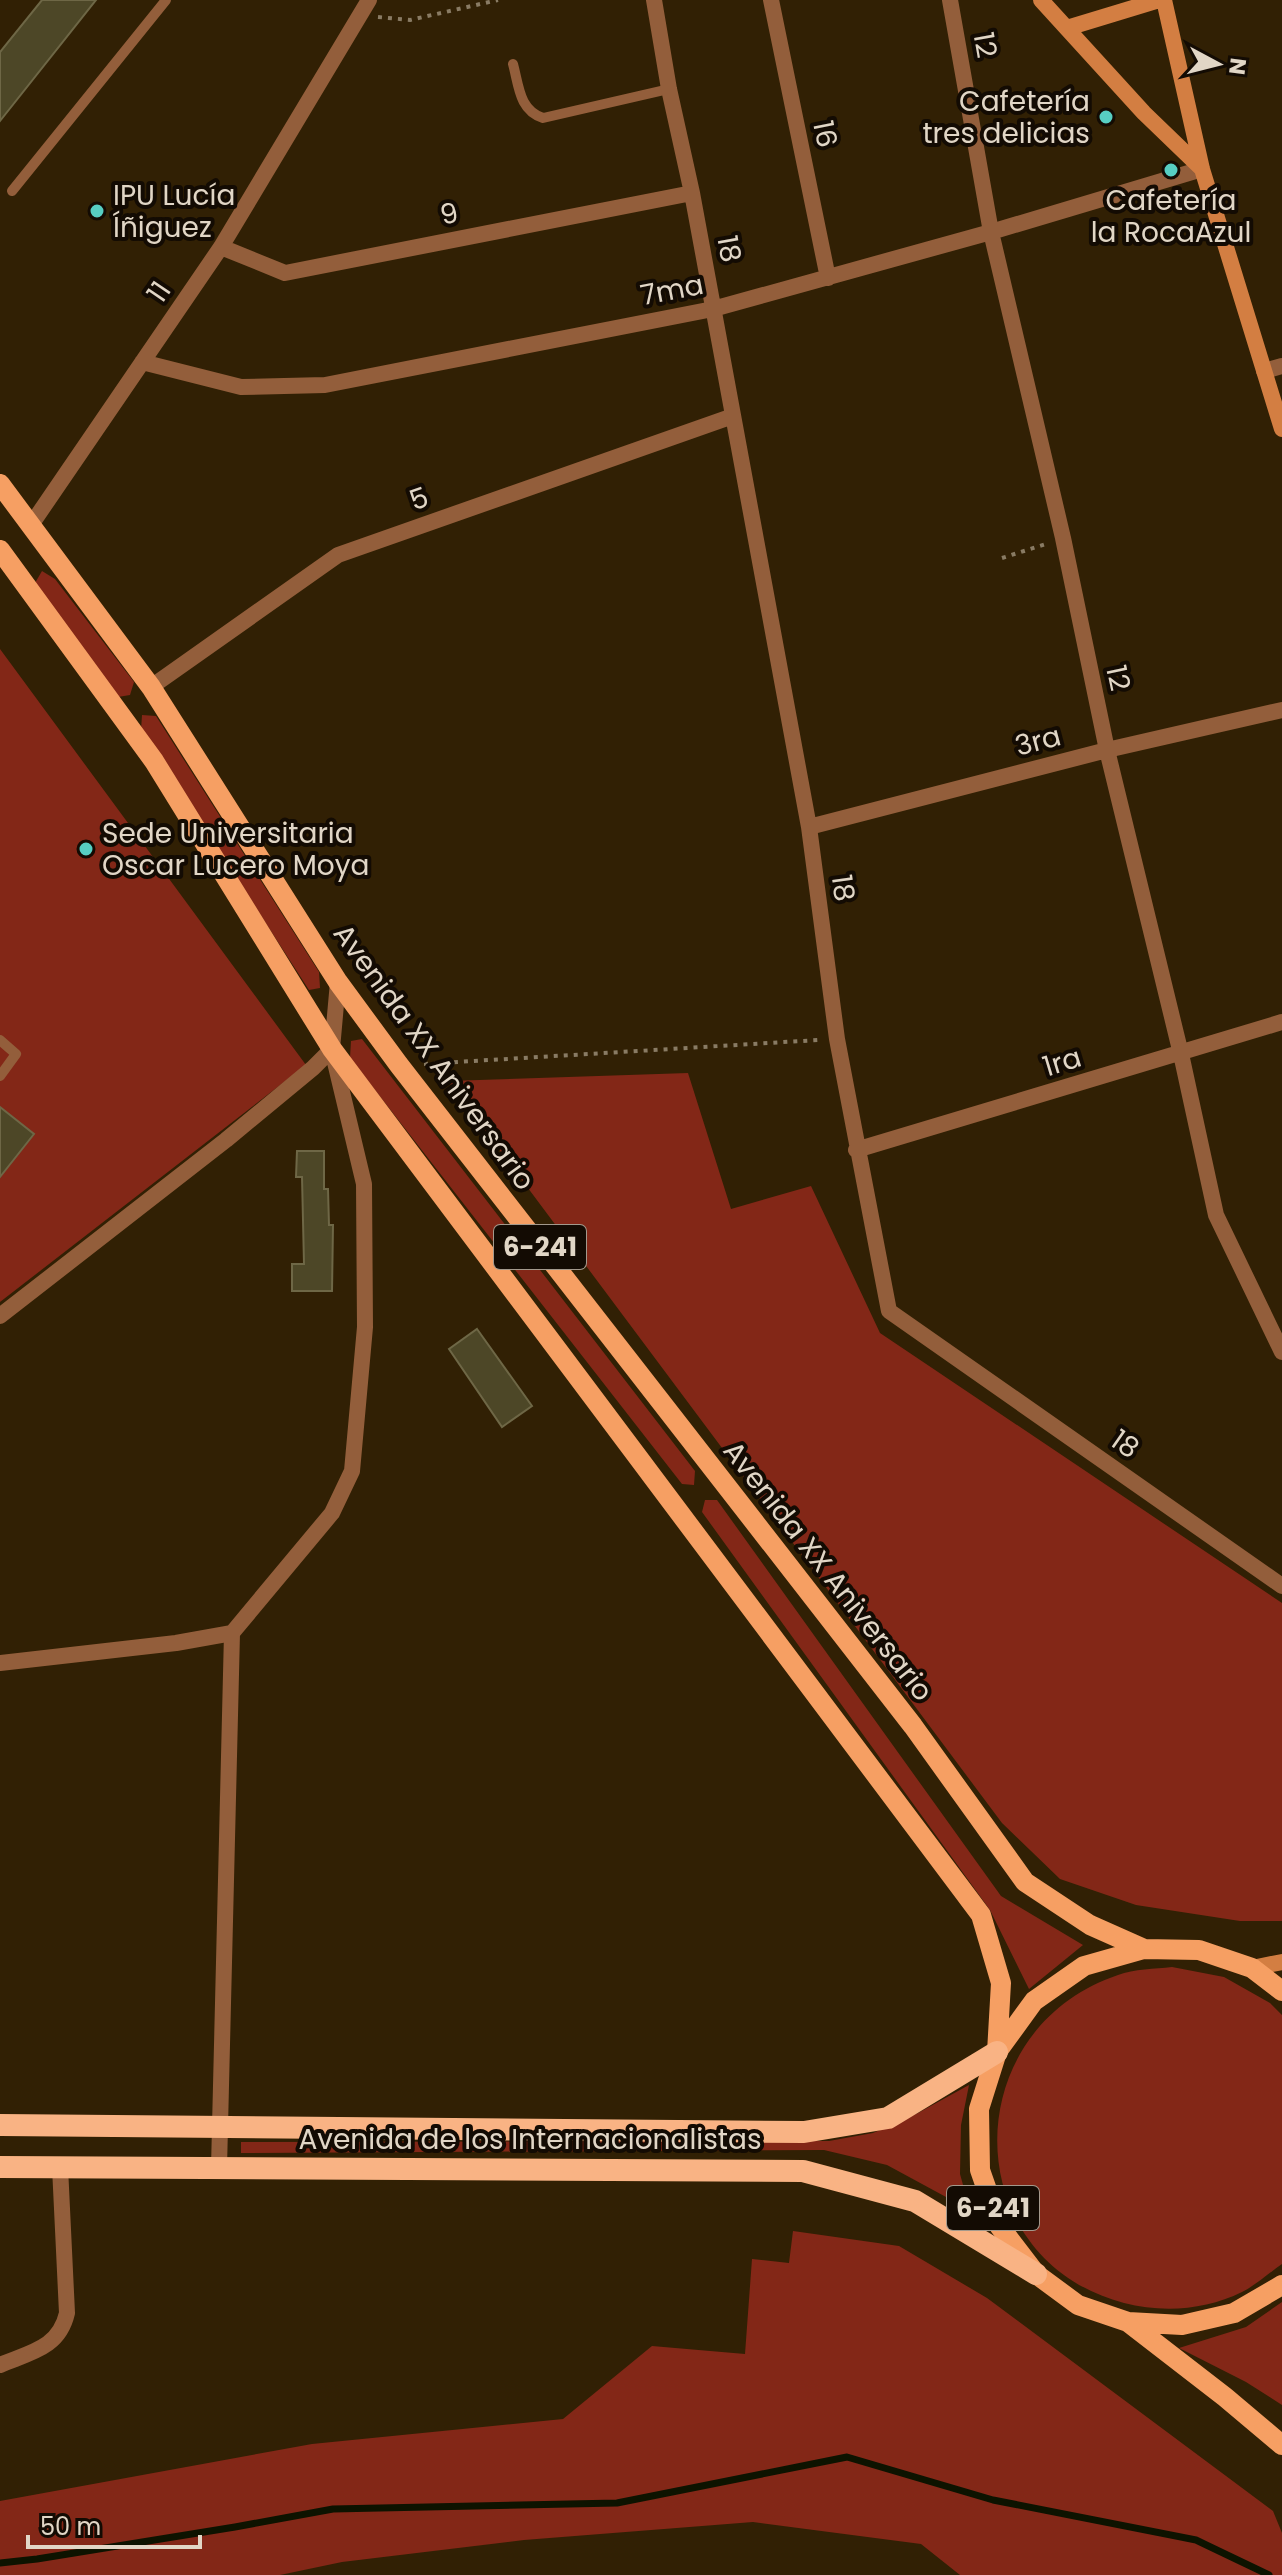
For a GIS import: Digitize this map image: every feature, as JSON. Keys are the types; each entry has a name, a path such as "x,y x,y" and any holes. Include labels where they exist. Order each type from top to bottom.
{"highway":[{"name":"Avenida de los Internacionalistas","path":"0,2125 804,2132 888,2118 997,2052"},
{"name":"Avenida de los Internacionalistas","path":"0,2167 803,2171 915,2201 1036,2274"}],"main road":[{"path":"1041,0 1144,113 1202,169"},
{"path":"1067,28 1161,0 1202,169 1282,429"},
{"name":"Avenida XX Aniversario","path":"0,484 151,687 338,982 399,1065 913,1726 1025,1882 1090,1925 1144,1949"},
{"name":"6-241","path":"0,550 154,761 332,1049 981,1915 1001,1983 997,2052 979,2109 980,2170 1000,2227 1036,2274 1078,2305 1128,2322 1182,2325 1234,2313 1282,2285"},
{"name":"6-241","path":"997,2052 1034,2001 1072,1974 1084,1966 1144,1949 1199,1950 1252,1968 1282,1991"},
{"path":"1252,1968 1282,1962"},
{"name":"6-241","path":"1128,2322 1282,2445"}],"street":[{"name":"18","path":"654,0 809,827 837,1039 889,1311 1282,1586"},
{"name":"16","path":"771,0 828,278"},
{"name":"12","path":"950,0 991,232 1063,538 1107,750 1181,1054 1216,1215 1282,1352"},
{"name":"11","path":"31,525 221,247 365,7"},
{"name":"7ma","path":"142,362 241,387 325,385 713,309 991,232 1202,169"},
{"name":"9","path":"221,247 285,273 692,193"},
{"path":"1264,371 1282,366"},
{"name":"5","path":"151,687 338,555 733,416"},
{"name":"3ra","path":"809,827 1107,750 1282,710"},
{"path":"219,2168 232,1633 332,1513 352,1471 365,1327 364,1184 332,1049 338,982"},
{"name":"1ra","path":"856,1150 1282,1022"},
{"path":"0,1316 226,1140 332,1049"},
{"path":"0,1663 176,1643 232,1633"},
{"path":"0,2365 52,2342 64,2329 67,2313 60,2167"}],"lane":[{"path":"12,191 166,0"},
{"path":"513,64 524,106 533,115 543,118 669,89"},
{"path":"0,1040 16,1054 0,1076"}],"path":[{"path":"365,7 410,20 498,0"},
{"path":"1002,558 1063,538"},
{"path":"399,1065 837,1039"}],"shaded area":[{"path":"42,571 55,579 134,682 130,695 118,697 35,583"},
{"name":"Sede Universitaria Oscar Lucero Moya","path":"0,649 306,1065 0,1302"},
{"path":"142,715 156,716 319,972 320,988 309,990 141,730"},
{"path":"362,1039 695,1471 694,1485 682,1484 350,1058 351,1041"},
{"path":"688,1073 731,1209 811,1186 880,1333 1282,1603 1282,1921 1240,1921 1136,1905 1060,1879 1002,1823 448,1081"},
{"path":"705,1500 717,1500 1001,1896 1083,1945 1029,1989 990,1910 702,1512"},
{"path":"1172,1967 1224,1977 1270,2003 1282,2015 1282,2264 1252,2286 1228,2298 1199,2306 1169,2309 1124,2303 1069,2279 1030,2241 1006,2194 997,2143 1004,2091 1027,2043 1065,2003 1118,1975"},
{"path":"969,2085 961,2125 960,2174 970,2210 887,2165 824,2150 241,2153 241,2142 829,2141 873,2133"},
{"path":"793,2231 899,2246 987,2298 1273,2511 1282,2533 1282,2575 960,2575 921,2544 753,2522 524,2540 342,2562 280,2575 0,2575 0,2501 312,2444 563,2419 652,2346 745,2354 752,2259 789,2263"},
{"path":"1282,2302 1282,2405 1246,2382 1179,2348 1246,2327"}],"building":[{"path":"42,0 96,0 0,121 0,52"},
{"path":"0,1107 34,1134 0,1177"},
{"path":"297,1151 324,1151 324,1189 328,1189 329,1225 333,1225 332,1291 292,1291 292,1264 304,1264 302,1177 296,1177"},
{"path":"477,1329 532,1406 502,1427 449,1349"}],"waterway":[{"path":"0,2563 333,2509 617,2503 847,2457 993,2500 1196,2540 1269,2575"}],"place":[{"name":"Cafetería tres delicias","path":"1106,117"},
{"name":"Cafetería la RocaAzul","path":"1171,170"},
{"name":"IPU Lucía Íñiguez","path":"97,211"},
{"name":"Sede Universitaria Oscar Lucero Moya","path":"86,849"}]}
